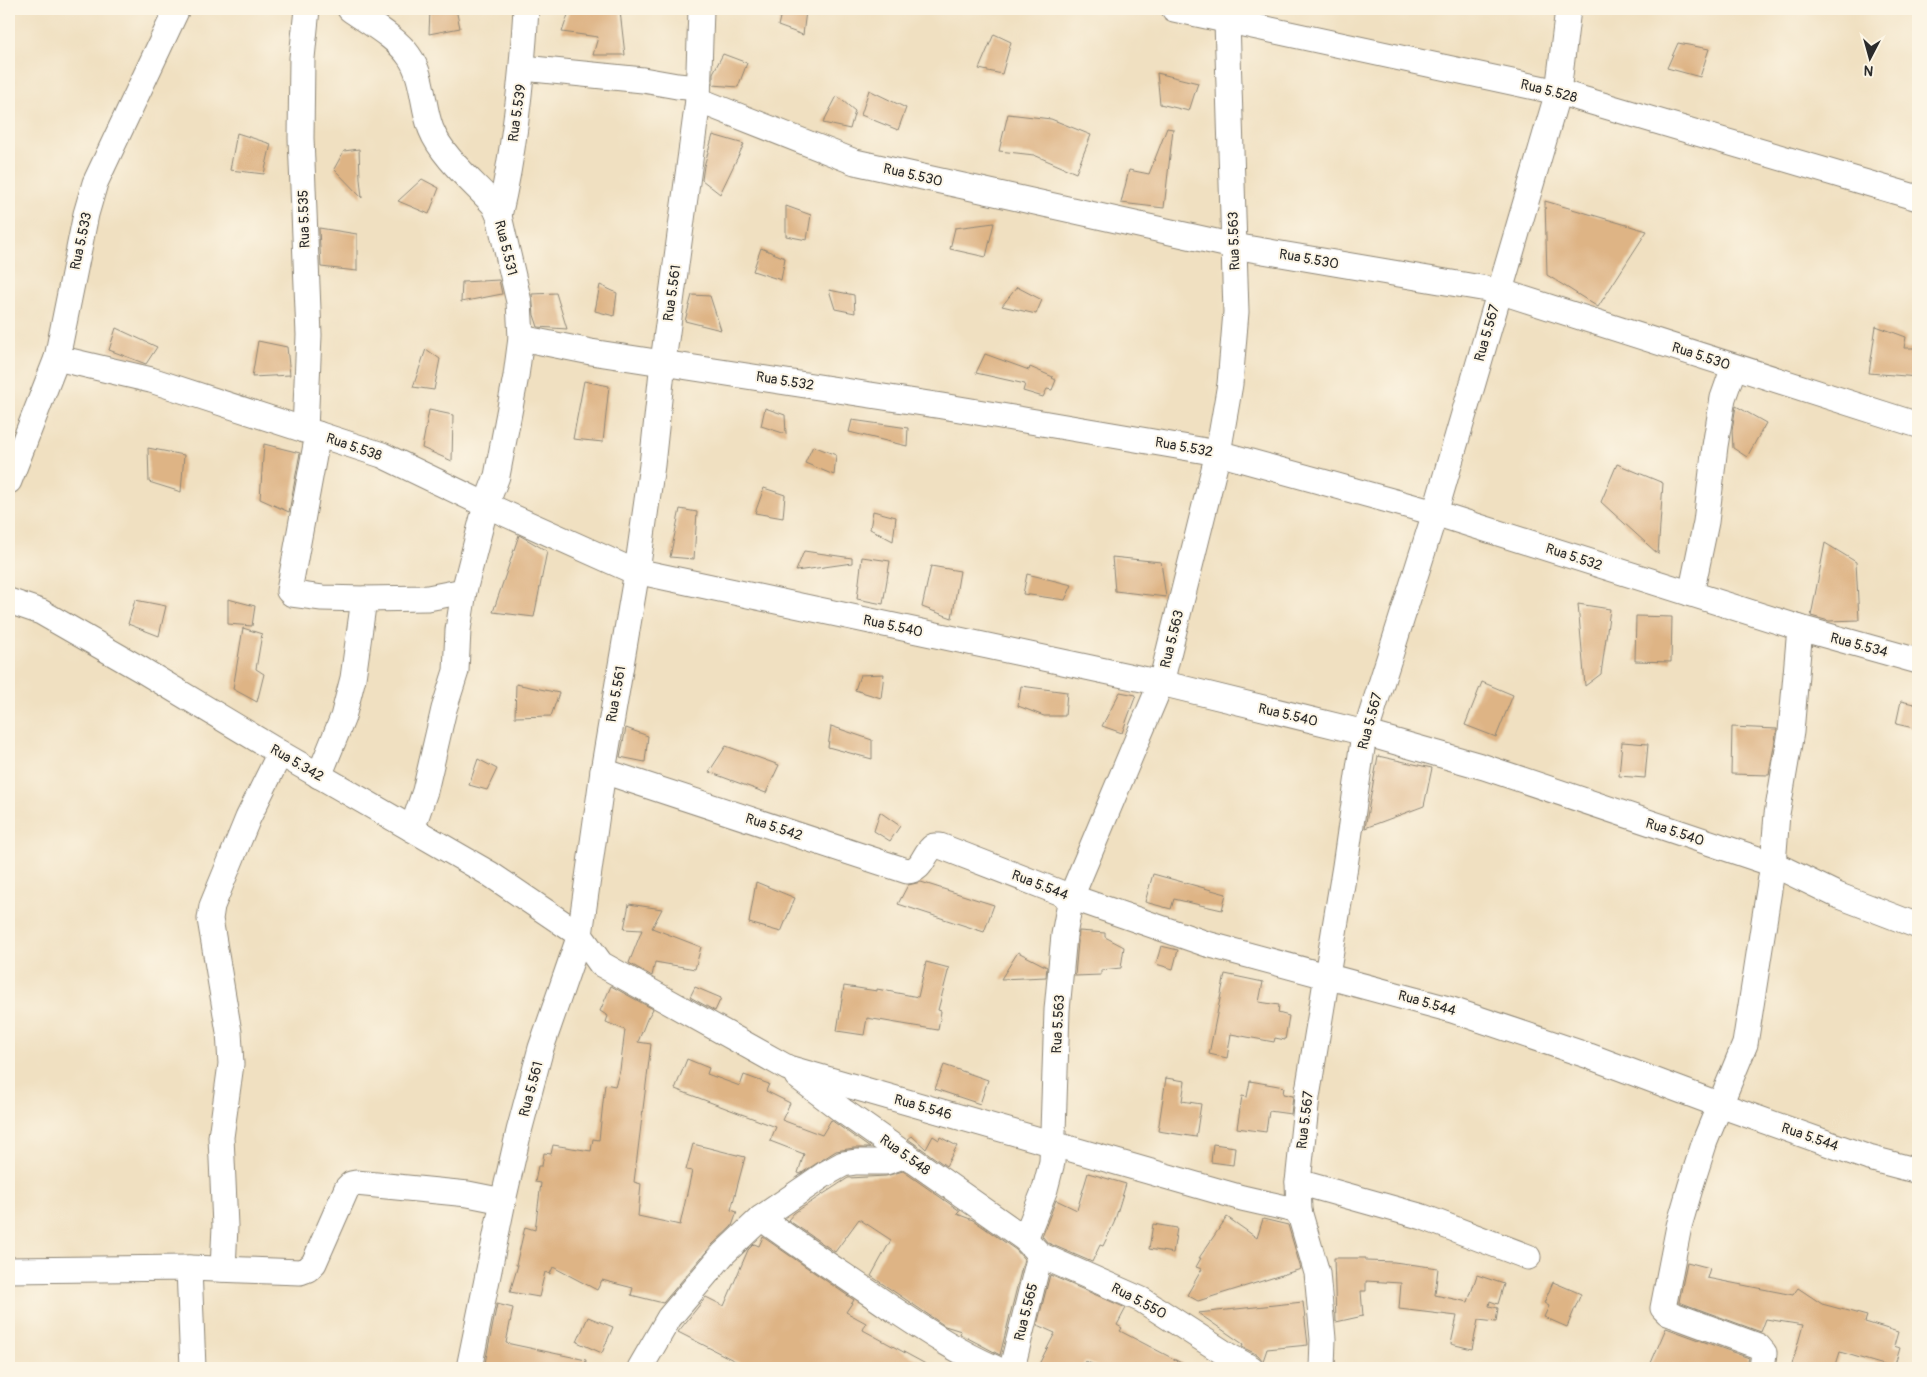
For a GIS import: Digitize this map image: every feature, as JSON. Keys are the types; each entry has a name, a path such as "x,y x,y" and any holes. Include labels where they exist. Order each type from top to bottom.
{"street":[{"name":"Rua 5.533","path":"9,481 57,358 86,214 95,183 177,9"},
{"name":"Rua 5.535","path":"307,9 302,58 301,138 311,432 289,590 292,594 322,598 364,599"},
{"name":"Rua 5.531","path":"350,9 397,44 409,56 416,69 432,129 439,144 494,205 499,216 519,302 521,338 516,376 497,476 486,505 464,591 458,630 456,671 444,709 426,791 412,828"},
{"name":"Rua 5.539","path":"499,216 509,172 523,68 526,9"},
{"name":"Rua 5.561","path":"469,1368 503,1201 541,1048 580,935 603,771 637,571 652,465 663,362 698,94 701,9"},
{"name":"Rua 5.528","path":"1174,9 1227,22 1558,92 1918,198"},
{"name":"Rua 5.567","path":"1322,1368 1324,1339 1317,1273 1299,1211 1298,1182 1307,1097 1328,976 1365,733 1435,513 1558,92 1568,9"},
{"name":"Rua 5.563","path":"1032,1247 1052,1162 1058,1010 1064,935 1071,897 1161,683 1218,453 1230,384 1236,312 1227,22"},
{"name":"Rua 5.530","path":"523,68 643,80 698,94 855,162 1234,246 1499,291 1918,425"},
{"path":"521,338 591,352 663,362"},
{"name":"Rua 5.538","path":"57,358 151,380 382,455 486,505 637,571"},
{"name":"Rua 5.532","path":"663,362 942,406 1218,453 1435,513 1800,628"},
{"path":"1691,594 1706,522 1714,446 1723,398 1734,367"},
{"name":"Rua 5.540","path":"637,571 1161,683 1365,733 1484,767 1773,864 1837,895 1918,926"},
{"path":"319,776 343,717 353,678 364,599 428,598 464,591"},
{"name":"Rua 5.342","path":"9,601 41,612 142,670 319,776 490,874 580,935"},
{"path":"1762,1368 1764,1354 1758,1346 1668,1314 1663,1308 1679,1226 1694,1176 1745,1044 1773,864 1777,814 1791,732 1800,628"},
{"name":"Rua 5.534","path":"1800,628 1918,661"},
{"path":"223,1268 225,1226 221,1137 231,1064 229,1032 210,919 212,906 248,818 280,753"},
{"name":"Rua 5.542","path":"603,771 907,870 914,870 920,866 929,849 934,846"},
{"name":"Rua 5.544","path":"934,846 940,846 1071,897 1207,944 1452,1010 1588,1056 1869,1158 1918,1171"},
{"name":"Rua 5.546","path":"580,935 601,964 788,1068 1242,1198 1299,1211"},
{"name":"Rua 5.548","path":"788,1068 843,1111 1032,1247"},
{"path":"640,1368 669,1318 723,1254 761,1218 825,1174 843,1164 886,1162 906,1155"},
{"path":"1298,1182 1423,1217 1528,1257"},
{"path":"9,1270 223,1268 300,1272 308,1269 314,1263 347,1188 351,1184 468,1194 503,1201"},
{"path":"761,1218 838,1273 928,1332 977,1360 996,1368"},
{"name":"Rua 5.565","path":"1012,1368 1032,1247"},
{"name":"Rua 5.550","path":"1032,1247 1142,1300 1251,1368"},
{"path":"189,1268 193,1368"}],"building":[{"path":"430,9 456,9 460,28 429,34"},
{"path":"570,9 613,9 620,11 625,55 593,55 598,37 562,32"},
{"path":"782,9 806,11 803,35 778,26"},
{"path":"994,34 1011,42 1002,74 979,69"},
{"path":"1678,43 1709,49 1700,77 1667,68"},
{"path":"723,54 747,63 738,87 713,85 713,73"},
{"path":"1157,73 1198,83 1189,111 1160,104"},
{"path":"869,90 906,108 898,130 861,115"},
{"path":"837,96 855,111 850,129 823,123"},
{"path":"1008,114 1051,119 1091,135 1076,173 1034,155 999,151"},
{"path":"1167,128 1173,129 1164,208 1121,203 1129,170 1149,174"},
{"path":"237,133 271,144 264,174 230,170"},
{"path":"713,135 744,144 720,194 702,180"},
{"path":"359,149 362,198 334,169 344,151"},
{"path":"422,179 439,188 429,214 398,201"},
{"path":"1545,201 1647,231 1598,307 1547,275"},
{"path":"786,206 811,215 807,240 786,236"},
{"path":"994,223 986,257 950,249 955,228"},
{"path":"319,228 357,234 357,271 321,267"},
{"path":"761,248 785,258 781,280 753,271"},
{"path":"499,280 502,294 461,302 462,282"},
{"path":"600,285 617,293 614,316 595,311"},
{"path":"1017,287 1042,300 1036,314 1002,306"},
{"path":"829,290 854,295 855,313 835,309"},
{"path":"556,293 567,329 538,327 534,315 532,294"},
{"path":"692,295 710,296 721,330 685,321"},
{"path":"1876,326 1906,337 1904,348 1918,348 1918,377 1869,373"},
{"path":"116,328 157,347 146,364 109,350"},
{"path":"258,341 287,347 290,375 252,377"},
{"path":"426,349 440,359 434,390 413,387"},
{"path":"985,354 1029,370 1030,367 1053,377 1056,380 1052,390 1047,389 1043,397 1023,391 1025,384 976,373"},
{"path":"584,381 609,386 603,442 573,439"},
{"path":"1736,406 1766,423 1747,457 1733,448 1732,430"},
{"path":"765,408 785,415 786,434 761,426"},
{"path":"429,410 453,415 452,461 422,448"},
{"path":"852,420 908,428 907,446 849,432"},
{"path":"264,444 300,453 289,512 260,499"},
{"path":"813,446 836,455 834,475 805,463"},
{"path":"148,448 184,455 181,492 149,482"},
{"path":"1617,464 1663,483 1658,554 1601,502"},
{"path":"764,488 785,495 783,518 755,513"},
{"path":"680,509 697,512 694,559 670,557"},
{"path":"873,511 896,517 893,541 870,529"},
{"path":"519,535 547,551 534,617 493,612"},
{"path":"1825,543 1856,562 1859,620 1829,621 1811,616"},
{"path":"804,551 852,558 852,563 796,571"},
{"path":"862,557 890,561 883,604 857,599"},
{"path":"1112,557 1161,562 1166,597 1115,591"},
{"path":"931,566 960,571 952,618 922,607"},
{"path":"1027,574 1072,585 1065,600 1023,594"},
{"path":"228,599 255,606 252,626 228,624"},
{"path":"135,600 166,606 159,636 128,624"},
{"path":"1578,604 1610,609 1601,674 1585,686"},
{"path":"1636,616 1672,617 1671,662 1635,661"},
{"path":"243,628 262,634 256,669 264,674 257,702 233,689"},
{"path":"884,674 881,698 855,690 860,675"},
{"path":"1482,682 1513,695 1496,737 1465,725"},
{"path":"516,684 559,693 551,716 515,717"},
{"path":"1021,686 1067,692 1065,716 1044,716 1018,706"},
{"path":"1120,692 1136,695 1122,733 1102,726"},
{"path":"1901,701 1918,705 1918,729 1896,724"},
{"path":"831,726 872,740 872,759 828,747"},
{"path":"1732,727 1777,729 1769,775 1731,774"},
{"path":"626,728 648,736 645,762 620,757"},
{"path":"1622,742 1648,744 1645,778 1619,776"},
{"path":"726,746 779,765 766,793 709,772"},
{"path":"1378,756 1432,768 1424,806 1365,828"},
{"path":"478,759 497,769 487,790 469,785"},
{"path":"880,812 900,826 890,841 874,831"},
{"path":"1153,874 1226,894 1222,910 1174,899 1171,909 1145,902"},
{"path":"756,882 795,898 781,932 749,923"},
{"path":"921,882 994,905 984,932 898,904 908,885"},
{"path":"629,904 662,909 652,928 701,947 695,969 655,962 652,976 629,963 642,930 624,929"},
{"path":"1079,931 1105,933 1105,937 1124,947 1121,968 1101,970 1101,975 1075,976"},
{"path":"1161,946 1178,950 1173,969 1156,964"},
{"path":"1018,952 1047,967 1046,977 1001,979"},
{"path":"926,962 949,968 938,1010 941,1011 938,1030 867,1018 864,1035 837,1031 844,986 877,991 877,989 918,997"},
{"path":"1225,974 1263,982 1259,1002 1279,1005 1278,1013 1289,1016 1285,1040 1275,1038 1274,1042 1231,1034 1227,1058 1209,1054"},
{"path":"611,986 653,1009 638,1042 651,1044 634,1182 641,1184 638,1216 680,1225 692,1171 686,1170 693,1144 745,1157 731,1210 737,1212 732,1226 712,1245 663,1303 631,1295 633,1288 602,1280 597,1290 553,1267 550,1274 545,1272 539,1297 510,1292 518,1265 516,1265 525,1227 535,1230 541,1183 535,1182 538,1166 542,1166 544,1153 551,1154 553,1145 591,1151 593,1139 599,1140 605,1084 615,1086 620,1070 625,1030 606,1022 608,1016 600,1011"},
{"path":"695,987 721,998 715,1011 690,997"},
{"path":"687,1059 709,1068 707,1074 740,1086 744,1075 769,1084 766,1091 790,1103 782,1120 822,1135 831,1120 870,1148 836,1151 800,1174 798,1173 804,1154 770,1141 776,1127 675,1089"},
{"path":"944,1065 988,1080 980,1104 935,1089"},
{"path":"1166,1078 1185,1081 1182,1101 1201,1104 1196,1137 1158,1131"},
{"path":"1250,1081 1284,1087 1283,1094 1293,1096 1291,1114 1269,1111 1266,1132 1237,1128 1242,1096 1247,1097"},
{"path":"912,1136 926,1149 933,1136 939,1140 940,1137 957,1146 946,1166 908,1139"},
{"path":"1213,1144 1235,1147 1233,1165 1211,1162"},
{"path":"903,1171 960,1211 957,1214 973,1220 1016,1250 1024,1259 1000,1355 960,1334 961,1331 945,1326 871,1276 891,1240 859,1219 835,1252 788,1220 794,1213 848,1178 886,1176"},
{"path":"1088,1173 1126,1184 1114,1223 1103,1246 1100,1245 1092,1262 1048,1243 1042,1236 1056,1200 1077,1210"},
{"path":"1227,1217 1257,1238 1263,1219 1288,1225 1301,1269 1198,1301 1187,1295 1202,1269 1196,1267 1201,1258 1199,1258"},
{"path":"1153,1224 1177,1228 1173,1253 1149,1249"},
{"path":"763,1237 854,1300 846,1312 866,1323 863,1330 933,1368 749,1368 678,1332 706,1297 724,1306 748,1250 754,1244 759,1246"},
{"path":"1334,1258 1366,1258 1366,1261 1394,1262 1438,1268 1435,1295 1468,1302 1477,1275 1504,1284 1498,1304 1490,1301 1489,1306 1498,1308 1496,1322 1478,1320 1472,1349 1451,1344 1457,1316 1399,1309 1401,1283 1366,1281 1366,1291 1361,1291 1363,1316 1336,1322"},
{"path":"1687,1262 1710,1268 1707,1278 1793,1295 1798,1288 1822,1304 1867,1316 1865,1322 1898,1332 1894,1346 1900,1348 1894,1368 1840,1352 1835,1368 1791,1368 1803,1325 1766,1319 1761,1332 1679,1302"},
{"path":"1050,1275 1126,1308 1117,1325 1122,1328 1120,1331 1191,1368 1101,1368 1085,1361 1081,1368 1037,1368 1055,1333 1037,1325"},
{"path":"1553,1282 1581,1294 1567,1327 1544,1317 1549,1306 1544,1303"},
{"path":"1303,1302 1308,1345 1267,1349 1263,1361 1258,1355 1242,1347 1243,1344 1198,1313"},
{"path":"497,1304 513,1308 506,1343 586,1360 585,1368 484,1368"},
{"path":"588,1317 613,1327 602,1353 577,1342"},
{"path":"1666,1328 1749,1358 1746,1368 1664,1368 1651,1363"}]}
